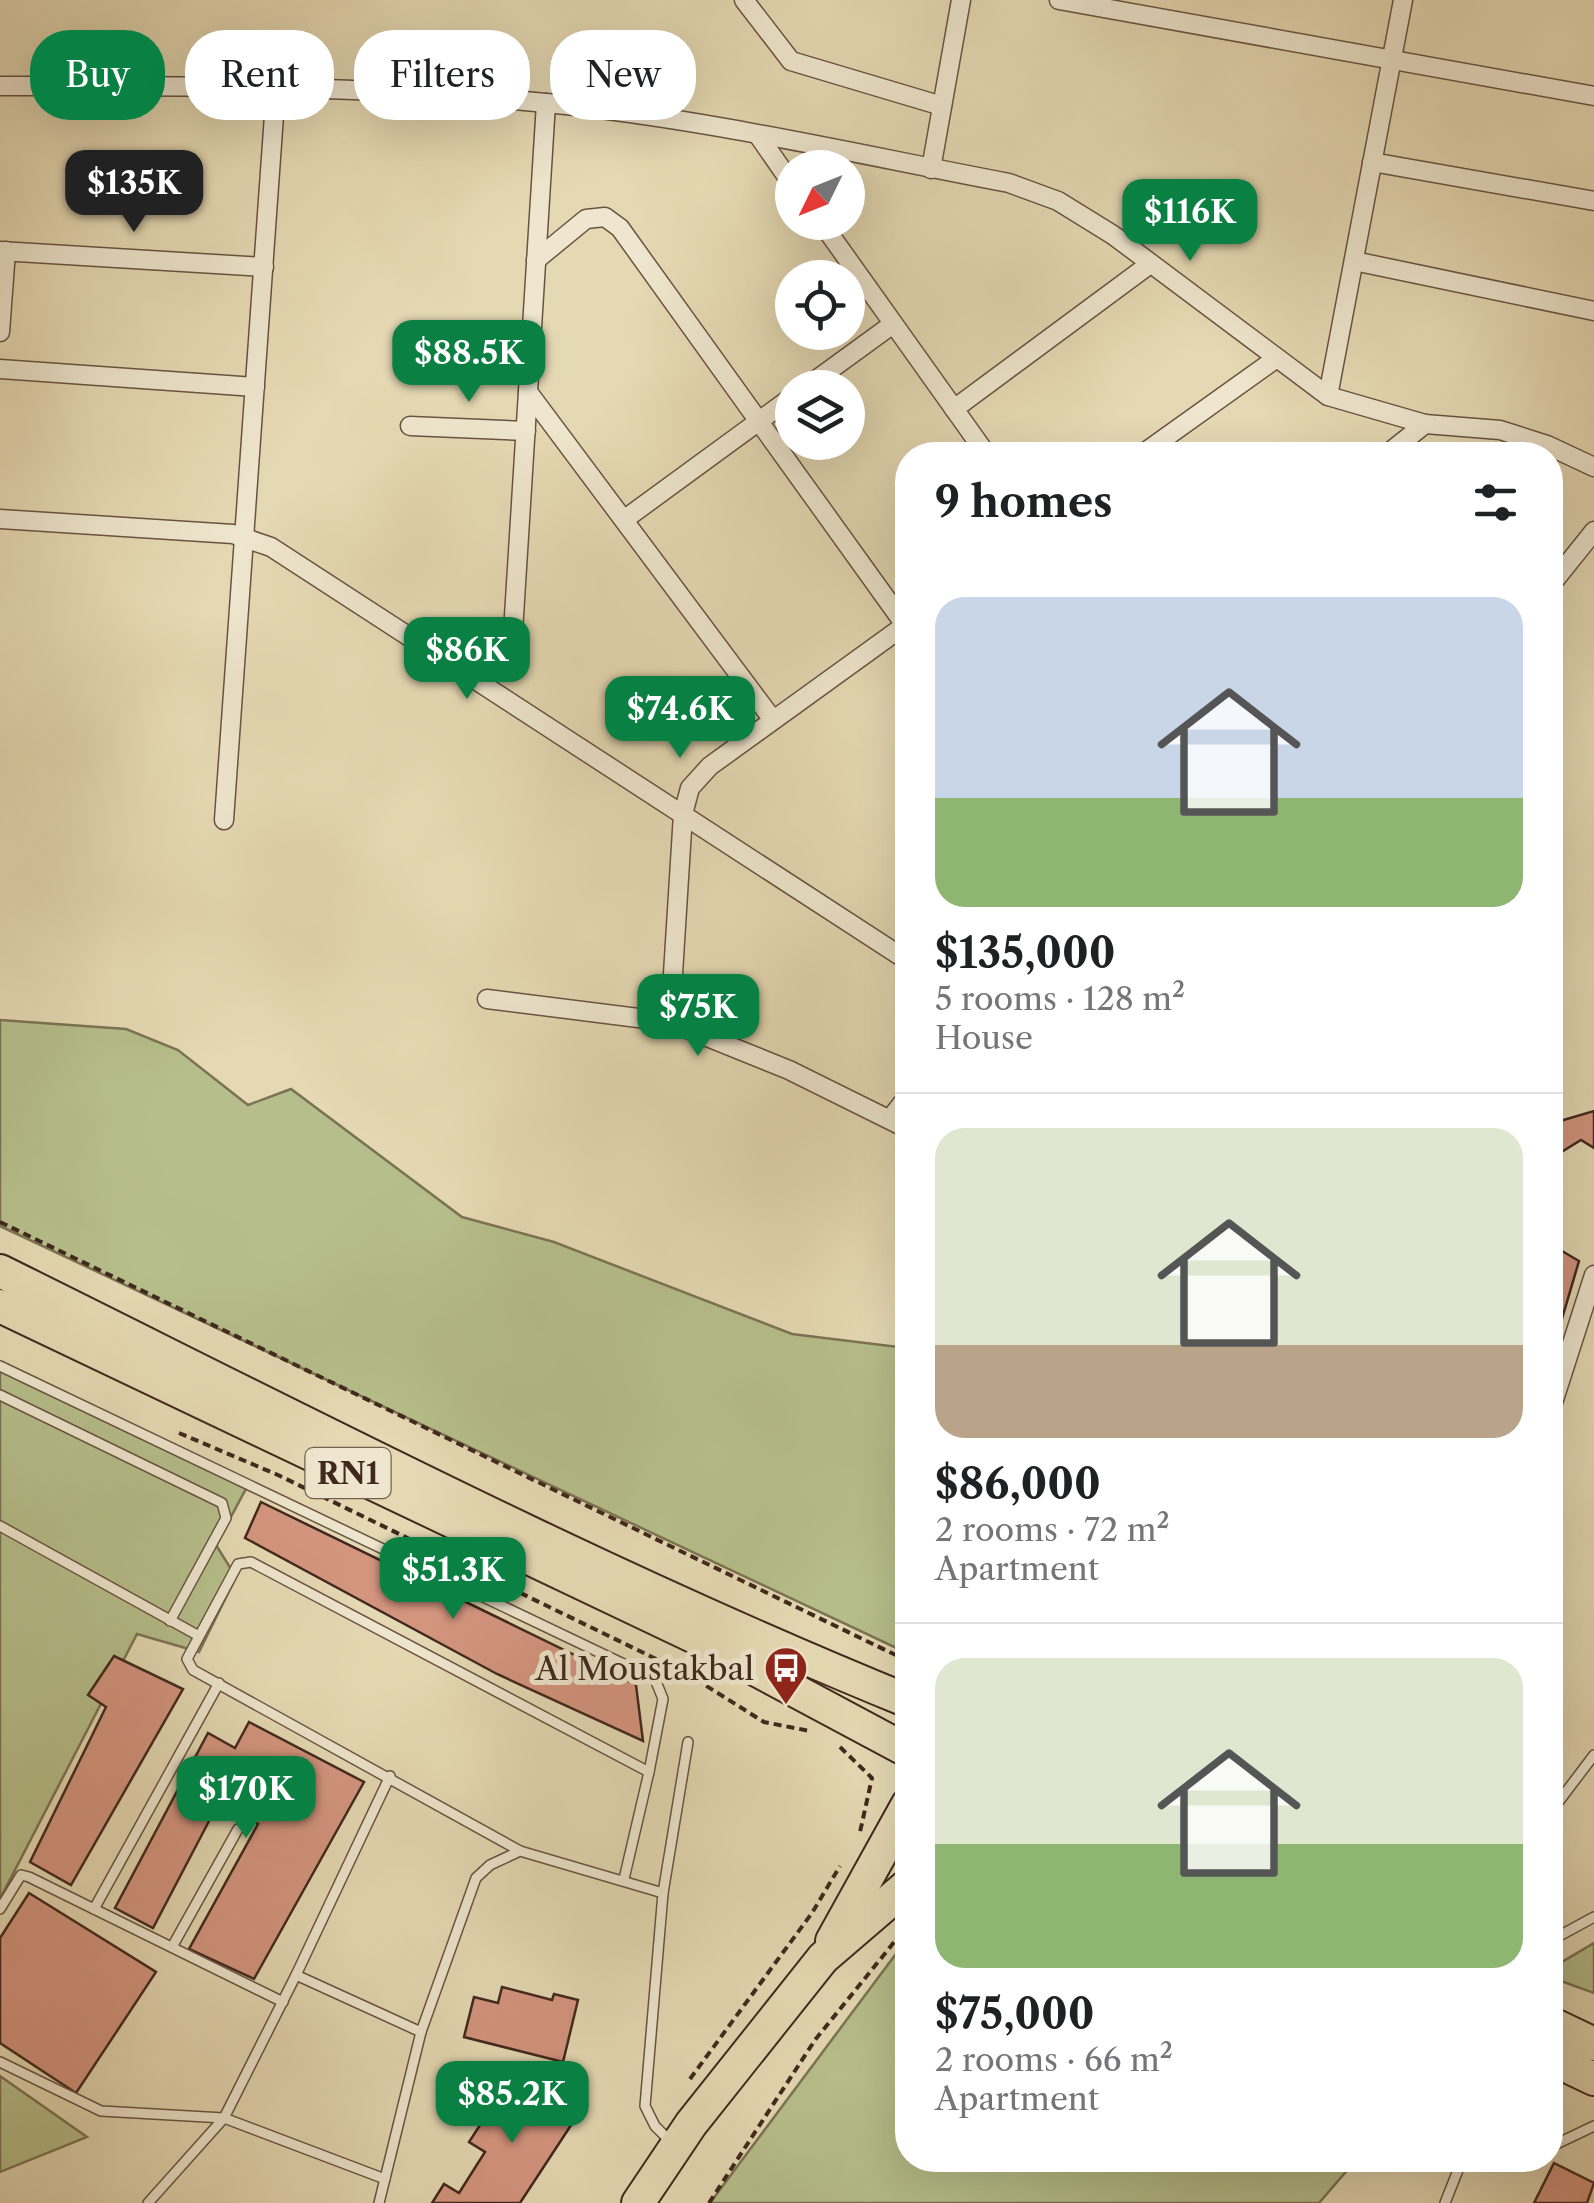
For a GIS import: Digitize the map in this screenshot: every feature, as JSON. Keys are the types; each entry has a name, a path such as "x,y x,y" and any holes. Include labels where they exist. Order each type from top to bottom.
{"highway":[{"name":"RN1","path":"0,1271 548,1538 796,1655 895,1695"},
{"name":"RN1","path":"0,1306 698,1638 895,1744"},
{"path":"638,2203 676,2146 823,1958 895,1828"},
{"path":"823,1958 895,1896"},
{"path":"1563,2028 1594,2044"},
{"path":"1563,2064 1594,2078"}],"street":[{"path":"744,0 791,61 942,106"},
{"path":"931,168 961,0"},
{"path":"1059,0 1594,96"},
{"path":"1328,396 1403,0"},
{"path":"0,86 185,87"},
{"path":"334,90 546,103 758,135 1009,184 1058,200 1328,396 1425,424 1500,430 1540,442"},
{"path":"513,632 546,103"},
{"path":"224,820 274,120"},
{"path":"758,135 775,160"},
{"path":"1372,162 1594,201"},
{"path":"536,260 586,220 596,216 613,221 895,610"},
{"path":"833,240 978,442"},
{"path":"0,332 3,251 264,267"},
{"path":"1354,260 1594,311"},
{"path":"954,409 1150,264"},
{"path":"830,370 893,324"},
{"path":"1159,442 1274,360"},
{"path":"0,369 255,387"},
{"path":"528,392 772,720"},
{"path":"625,519 775,410"},
{"path":"1402,442 1425,424"},
{"path":"410,426 526,430"},
{"path":"1563,452 1594,467"},
{"path":"0,518 244,537 292,559 895,953"},
{"path":"1563,570 1594,531"},
{"path":"670,1022 683,814 698,776 895,634"},
{"path":"487,999 670,1022 789,1070 895,1122"},
{"path":"890,1119 895,1113"},
{"path":"1563,1372 1594,1275"}],"lane":[{"path":"0,1366 655,1678 664,1699 624,1879"},
{"path":"0,1394 222,1503 226,1518 170,1622"},
{"path":"0,1526 199,1636"},
{"path":"650,1772 251,1562 238,1564 199,1636 189,1664 520,1851 663,1893"},
{"path":"94,1908 219,1684"},
{"path":"676,2146 655,2126 644,2106 663,1893 688,1742"},
{"path":"1563,1795 1594,1755"},
{"path":"148,2203 224,2118 390,1776"},
{"path":"172,1947 238,1829"},
{"path":"378,2203 420,2032 476,1878 490,1864 520,1851"},
{"path":"0,1908 21,1875 282,2002"},
{"path":"1563,1934 1594,1917"},
{"path":"296,1974 420,2032"},
{"path":"0,2062 102,2111 224,2118 385,2179"},
{"path":"1563,2141 1594,2126"},
{"path":"1445,2203 1457,2172"}],"path":[{"path":"0,1222 895,1654"},
{"path":"174,1430 278,1476 689,1675 764,1722 818,1732"},
{"path":"829,1739 872,1778 859,1835"},
{"path":"689,2081 812,1913 840,1866"},
{"path":"708,2203 815,2040 895,1941"}],"green space":[{"path":"0,1020 126,1029 178,1050 248,1105 291,1089 462,1217 554,1242 792,1334 895,1347 895,1647 0,1226"},
{"path":"0,1369 249,1483 216,1545 236,1577 199,1652 137,1634 0,1899"},
{"path":"1594,1943 1594,1993 1563,1982 1563,1961"},
{"path":"895,1955 895,2172 1346,2172 1319,2203 710,2203"},
{"path":"0,2076 87,2137 0,2172"}],"building":[{"path":"1594,1111 1594,1148 1581,1140 1563,1151 1563,1120"},
{"path":"1563,1252 1579,1261 1563,1315"},
{"path":"261,1502 636,1685 643,1741 497,1674 245,1538"},
{"path":"114,1656 183,1689 71,1885 30,1862 106,1707 88,1695"},
{"path":"249,1722 364,1782 254,1979 189,1949 258,1824 238,1813 244,1803 232,1796 226,1807 219,1802 153,1928 115,1908 208,1733 235,1748"},
{"path":"29,1893 156,1972 76,2093 0,2043 0,1938"},
{"path":"502,1987 552,2000 554,1994 578,2000 563,2062 464,2037 474,1997 498,2003"},
{"path":"513,2074 577,2116 520,2203 432,2203 444,2184 459,2193 485,2152 469,2142"},
{"path":"1563,2168 1594,2183 1587,2203 1534,2203 1550,2172 1563,2172"}],"place":[{"name":"Al Moustakbal","path":"786,1706"}]}
